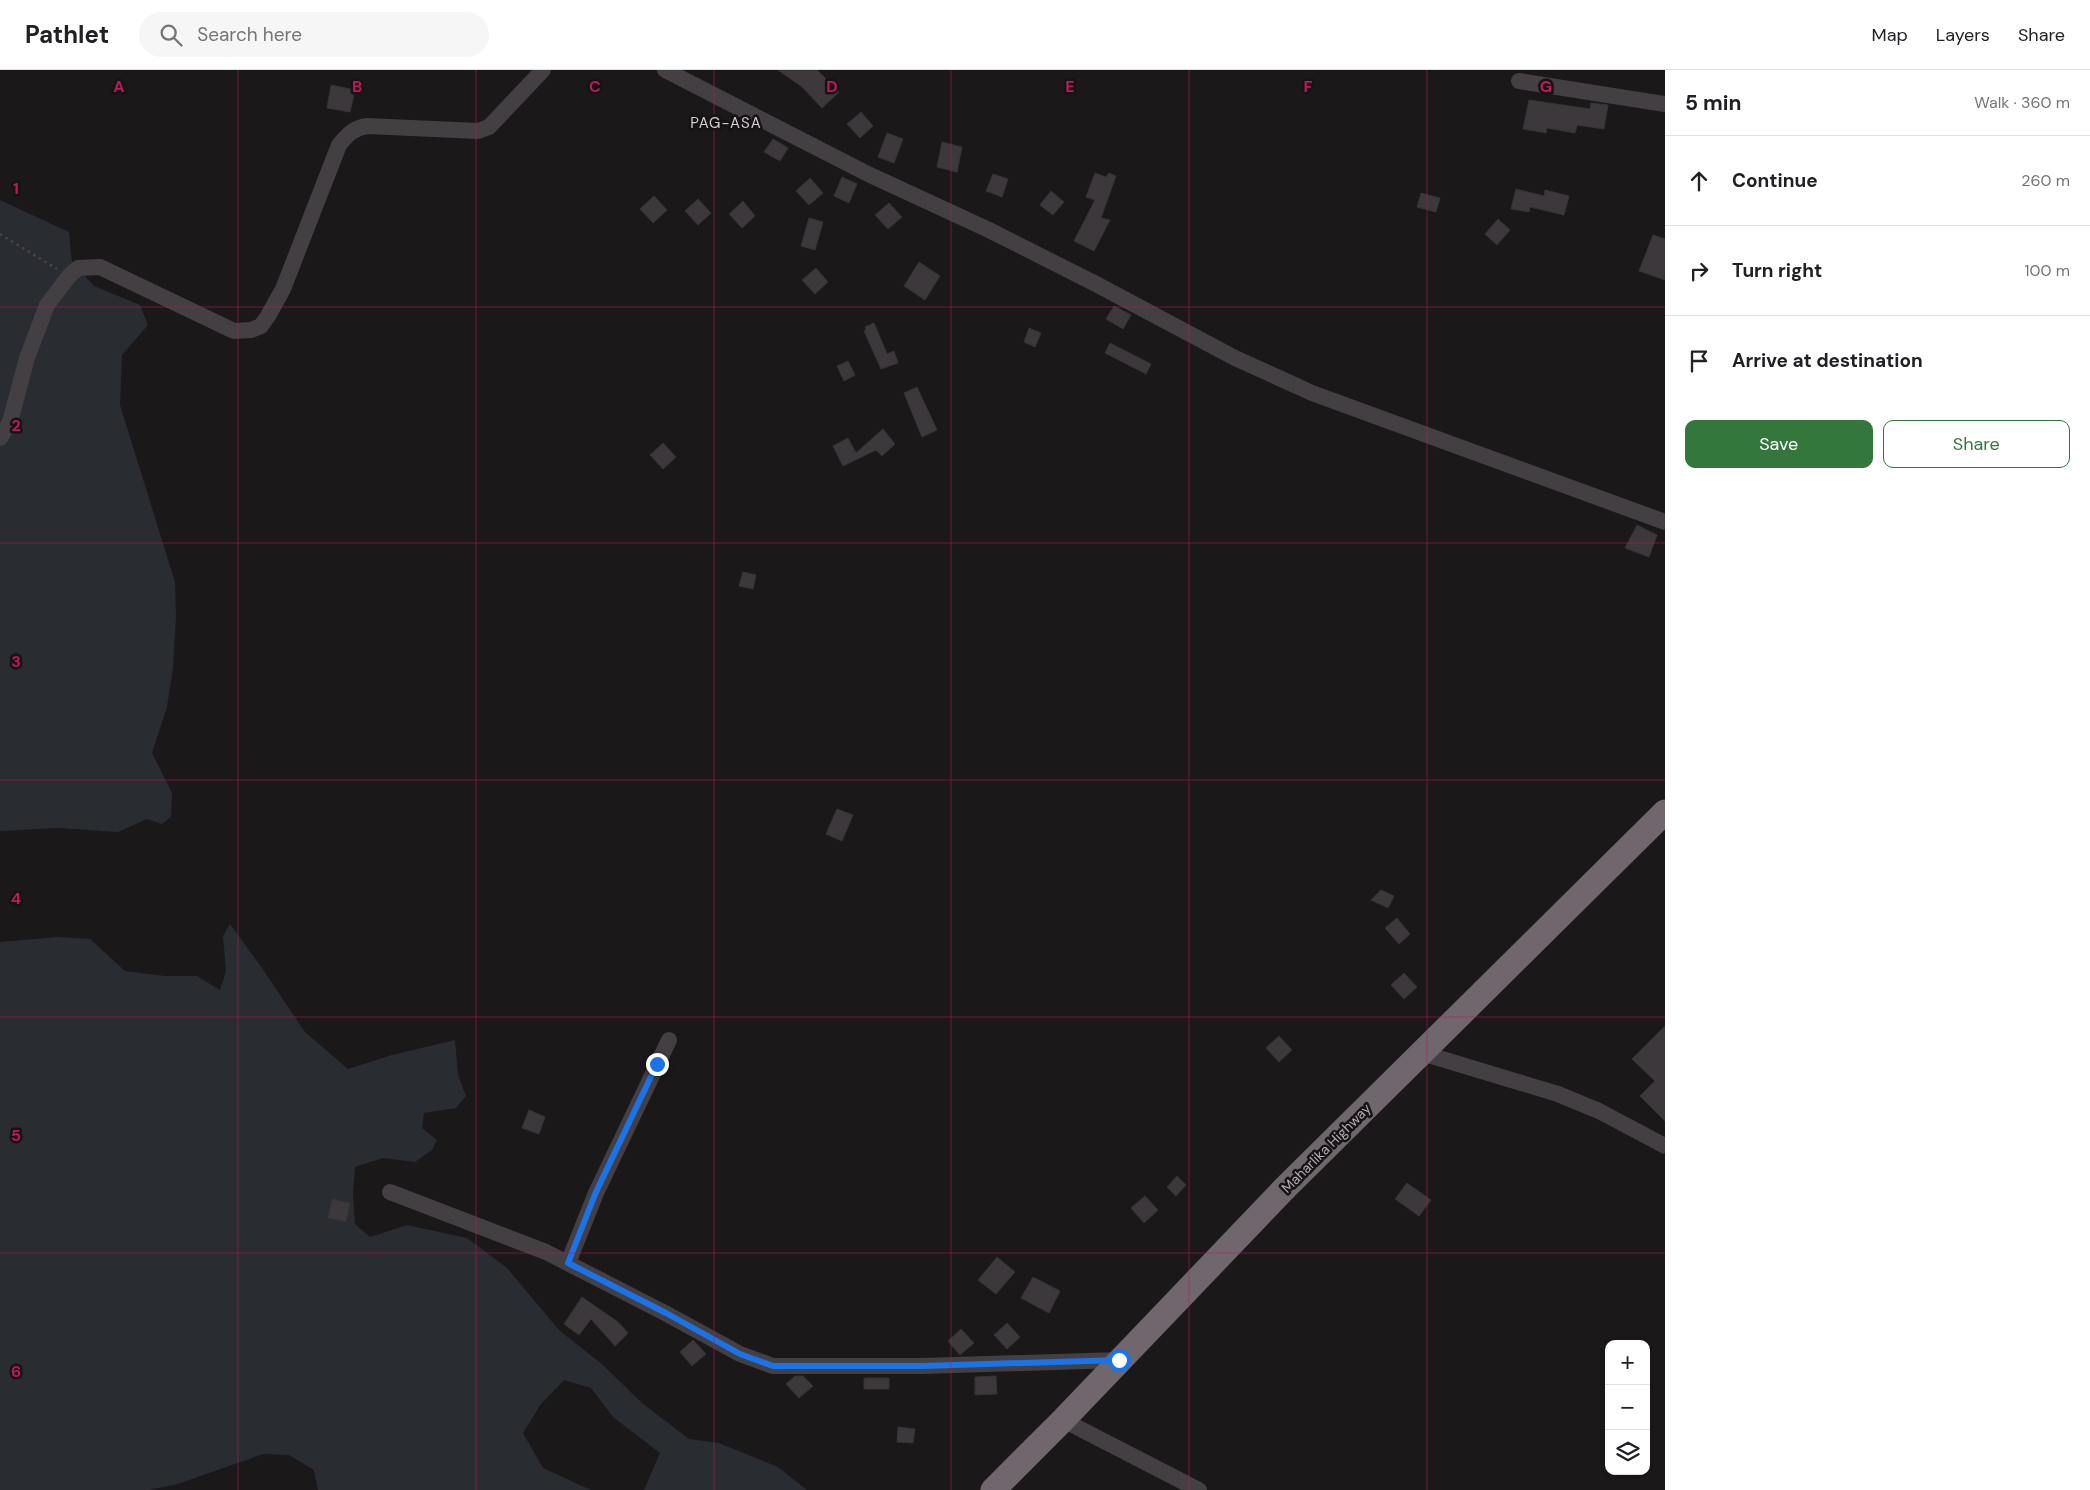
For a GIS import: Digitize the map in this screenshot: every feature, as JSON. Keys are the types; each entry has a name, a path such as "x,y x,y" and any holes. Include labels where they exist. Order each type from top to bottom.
{"highway":[{"name":"Maharlika Highway","path":"993,1490 1064,1420 1119,1360 1285,1188 1665,812"}],"street":[{"path":"0,438 10,422 27,358 47,306 69,276 78,268 100,267 234,331 251,330 261,326 283,289 339,145 348,135 356,128 367,126 478,131 489,127 543,70"},
{"path":"665,70 868,174 989,230 1087,279 1235,358 1312,392 1665,522"},
{"path":"1519,81 1665,104"},
{"path":"568,1263 608,1165 669,1040"},
{"path":"1422,1053 1558,1094 1600,1111 1665,1146"},
{"path":"390,1192 546,1252 666,1313 740,1354 773,1366 922,1366 1119,1360"},
{"path":"1064,1420 1199,1490"}],"path":[{"path":"0,234 69,276"}],"shaded area":[{"path":"0,200 69,232 72,262 94,286 140,305 148,325 122,355 120,405 175,582 176,616 173,668 167,707 152,753 172,793 171,817 162,824 147,819 118,832 57,828 0,831"},
{"path":"230,924 305,1032 348,1069 392,1055 455,1040 458,1075 466,1096 456,1108 424,1113 422,1128 437,1140 432,1150 415,1162 383,1158 355,1167 353,1194 355,1224 370,1237 407,1225 467,1238 507,1268 559,1330 603,1365 642,1403 689,1439 719,1443 778,1467 807,1490 644,1490 660,1453 613,1417 591,1388 564,1380 541,1404 523,1433 543,1468 591,1490 318,1490 314,1470 289,1455 263,1454 178,1484 148,1490 0,1490 0,942 57,937 90,939 125,971 165,976 197,976 220,990 226,971 223,936"}],"building":[{"path":"778,70 817,70 839,92 822,108 802,87"},
{"path":"331,85 355,90 350,112 327,108"},
{"path":"1529,100 1590,109 1591,103 1608,105 1604,129 1577,125 1575,133 1547,128 1546,133 1523,129"},
{"path":"861,112 873,126 860,138 847,124"},
{"path":"887,133 903,139 894,163 878,157"},
{"path":"773,139 788,148 780,161 764,152"},
{"path":"942,142 962,147 957,172 937,167"},
{"path":"1095,173 1106,177 1109,173 1116,176 1101,218 1110,220 1094,251 1074,241 1095,200 1086,197"},
{"path":"993,174 1008,179 1002,197 986,191"},
{"path":"842,177 857,184 849,203 834,196"},
{"path":"810,178 823,193 809,205 796,191"},
{"path":"1516,189 1544,196 1545,190 1569,196 1564,215 1530,207 1529,212 1511,209"},
{"path":"1051,191 1064,202 1053,215 1040,205"},
{"path":"1421,193 1440,198 1436,212 1417,207"},
{"path":"654,196 667,210 653,223 640,209"},
{"path":"698,199 711,213 698,225 685,211"},
{"path":"743,201 755,216 742,228 729,214"},
{"path":"889,203 902,217 888,229 875,215"},
{"path":"809,218 823,222 815,250 801,246"},
{"path":"1498,219 1510,230 1497,245 1485,234"},
{"path":"1653,235 1665,239 1665,280 1639,271"},
{"path":"919,262 940,276 925,300 904,286"},
{"path":"816,268 828,282 815,294 802,280"},
{"path":"1114,306 1131,315 1123,329 1106,319"},
{"path":"874,323 887,354 894,351 898,363 881,369 864,331 866,330 865,327"},
{"path":"1029,328 1041,333 1035,347 1024,342"},
{"path":"1110,343 1151,364 1146,374 1105,353"},
{"path":"848,361 855,375 844,381 837,366"},
{"path":"917,387 937,430 922,437 904,393"},
{"path":"883,429 895,444 882,456 876,450 843,466 833,446 848,438 856,453"},
{"path":"663,443 676,457 663,469 650,455"},
{"path":"1637,525 1657,535 1649,557 1625,548"},
{"path":"743,572 756,575 753,589 739,586"},
{"path":"837,809 853,815 842,841 826,834"},
{"path":"1381,890 1394,896 1388,908 1371,900"},
{"path":"1397,918 1410,934 1399,944 1385,928"},
{"path":"1404,973 1417,987 1404,999 1391,985"},
{"path":"1665,1026 1665,1121 1640,1096 1655,1081 1632,1059"},
{"path":"1279,1036 1292,1050 1279,1062 1266,1048"},
{"path":"529,1110 545,1117 539,1134 522,1128"},
{"path":"1177,1176 1186,1185 1176,1196 1167,1187"},
{"path":"1407,1183 1431,1200 1419,1216 1395,1199"},
{"path":"1145,1196 1158,1210 1144,1223 1131,1208"},
{"path":"332,1199 350,1203 346,1222 328,1218"},
{"path":"997,1257 1015,1272 996,1294 978,1280"},
{"path":"1033,1277 1060,1291 1049,1313 1021,1298"},
{"path":"582,1297 618,1322 628,1333 615,1346 591,1319 579,1335 564,1324"},
{"path":"1007,1323 1020,1337 1007,1349 994,1335"},
{"path":"961,1329 974,1343 960,1355 948,1341"},
{"path":"693,1340 706,1354 692,1366 680,1352"},
{"path":"795,1376 803,1376 813,1386 799,1398 786,1384"},
{"path":"996,1376 997,1394 975,1395 975,1377"},
{"path":"864,1378 889,1378 889,1389 864,1389"},
{"path":"898,1427 915,1429 913,1443 897,1442"}],"district":[{"name":"PAG-ASA","path":"726,123"}],"route":[{"path":"657,1064 608,1165 568,1263 666,1313 718,1343 760,1363 773,1366 988,1365 1119,1360"}]}
